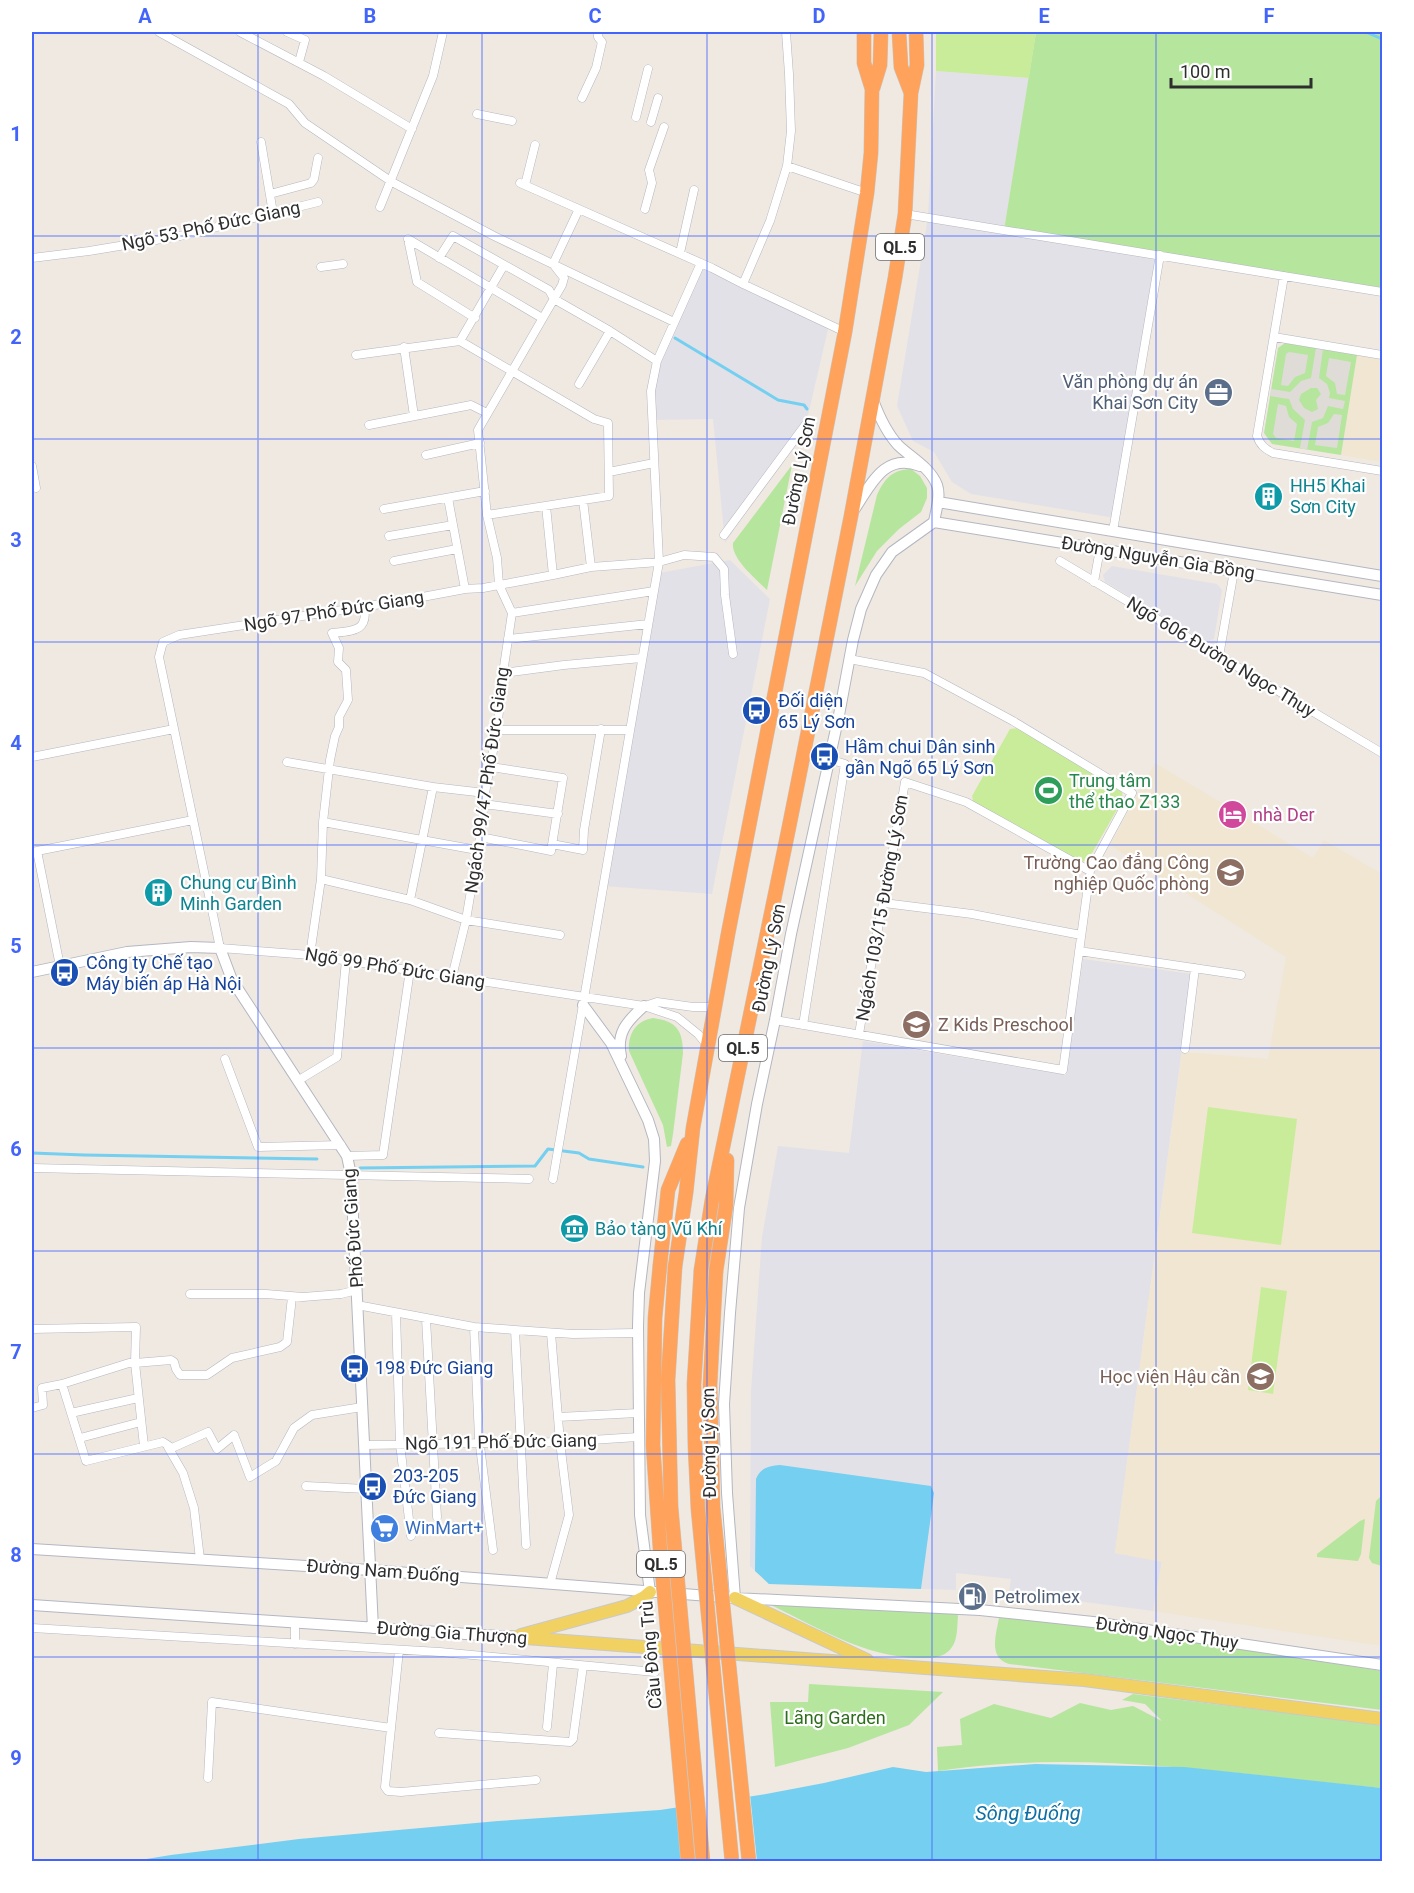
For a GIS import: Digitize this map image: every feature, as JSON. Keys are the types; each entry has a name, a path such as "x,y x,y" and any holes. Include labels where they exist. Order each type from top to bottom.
{"highway":[{"name":"Đường Lý Sơn","path":"675,1267 693,1128 734,898 845,332 867,193 871,153 872,89 864,63 864,32"},
{"name":"QL.5","path":"899,32 901,67 911,93"},
{"name":"Đường Lý Sơn","path":"732,1862 697,1498 694,1384 700,1270 712,1200 873,400 905,214 911,93 917,65 916,32"},
{"name":"QL.5","path":"872,89 880,65 881,33"},
{"name":"Đường Lý Sơn","path":"660,1265 668,1191 693,1128"},
{"name":"Đường Lý Sơn","path":"727,1132 726,1206 716,1271 710,1386 713,1507 749,1862"},
{"name":"Cầu Đông Trù","path":"660,1265 655,1318 654,1456 688,1862"},
{"name":"Cầu Đông Trù","path":"675,1267 668,1380 671,1506 703,1862"}],"main road":[{"path":"513,1637 627,1606 650,1592"},
{"path":"735,1598 873,1663 1084,1680 1383,1719"},
{"name":"Đường Gia Thượng","path":"513,1637 873,1663"}],"street":[{"path":"240,32 324,76 412,129"},
{"path":"287,32 304,40 299,62"},
{"path":"381,207 433,76 443,32"},
{"path":"582,98 596,68 602,42 598,37 598,32"},
{"path":"743,284 770,221 787,166 791,131 786,32"},
{"path":"165,33 289,104 305,123 392,182 494,236 674,322"},
{"path":"636,117 648,69"},
{"path":"651,122 658,98"},
{"path":"477,114 513,121"},
{"path":"645,208 652,183 649,170 664,127"},
{"path":"261,142 273,213"},
{"path":"535,145 522,184 680,253 845,332"},
{"path":"270,194 311,183 314,179 318,158"},
{"path":"787,166 867,193"},
{"path":"680,253 694,190"},
{"name":"Ngõ 53 Phố Đức Giang","path":"32,258 180,236 318,202"},
{"path":"553,264 579,209"},
{"path":"905,214 1383,292"},
{"path":"439,258 453,236 549,290 554,299 657,361"},
{"path":"475,318 417,282 408,239 542,318"},
{"path":"1094,582 1100,549 1113,531 1160,255"},
{"path":"553,1179 659,562 651,391 657,361 701,263"},
{"path":"321,267 343,264"},
{"path":"553,264 564,278 478,430 487,515 497,558 499,585 512,613 654,591"},
{"path":"460,341 504,265"},
{"path":"1284,276 1257,436 1262,447 1273,453 1383,471"},
{"path":"579,384 610,331"},
{"path":"1274,338 1383,355"},
{"path":"356,355 460,341 594,419 608,423 609,496 487,515"},
{"path":"404,348 414,416"},
{"path":"873,400 892,438 926,469 937,484 939,493 934,522"},
{"path":"369,425 471,405 487,413"},
{"path":"724,535 806,424"},
{"path":"426,455 480,443"},
{"name":"Đường Lý Sơn","path":"851,516 878,475 886,468 903,462 926,469"},
{"path":"609,472 654,464"},
{"path":"32,466 36,488"},
{"path":"384,509 485,491"},
{"path":"448,498 465,589"},
{"path":"583,500 591,567"},
{"name":"Đường Nguyễn Gia Bồng","path":"938,502 1383,576"},
{"path":"546,506 553,575"},
{"name":"Đường Nguyễn Gia Bồng","path":"934,522 1383,596"},
{"name":"Đường Lý Sơn","path":"735,1598 727,1493 724,1404 739,1208 757,1104 861,609 869,588 892,552 934,522"},
{"path":"389,536 453,525"},
{"path":"394,561 457,549"},
{"name":"Ngõ 97 Phố Đức Giang","path":"220,948 159,657 164,642 179,635 499,585 591,567 659,562 684,555 714,557 724,569 733,654"},
{"name":"Ngõ 606 Đường Ngọc Thụy","path":"1060,561 1383,753"},
{"path":"1219,656 1234,571"},
{"path":"310,955 321,879 322,822 329,769 335,736 339,727 339,717 348,700 346,670 338,662 339,648 332,633 355,631 362,625 366,615 364,606"},
{"name":"Ngách 99/47 Phố Đức Giang","path":"452,977 466,920 480,837 512,613"},
{"path":"508,639 648,624"},
{"path":"503,673 642,658"},
{"path":"776,1020 1063,1070 1090,871 1132,793 1013,721 924,673 849,659"},
{"path":"32,757 174,729"},
{"path":"480,837 583,850 602,729"},
{"path":"497,730 630,730"},
{"path":"803,1025 845,764 829,759"},
{"path":"287,762 433,787 485,793"},
{"path":"491,766 563,778 551,847"},
{"name":"Ngách 103/15 Đường Lý Sơn","path":"859,1034 905,782 966,802 1090,871"},
{"path":"410,900 433,787"},
{"path":"484,804 558,814"},
{"path":"60,966 34,851 193,820"},
{"path":"322,822 477,850"},
{"path":"321,879 410,900 466,920 560,935"},
{"path":"884,903 972,914 1081,935"},
{"path":"32,972 127,952 191,947 220,948"},
{"name":"Ngõ 99 Phố Đức Giang","path":"220,948 310,955 569,995 584,1001 644,1006"},
{"name":"Phố Đức Giang","path":"220,948 232,980 347,1156 351,1175 373,1628"},
{"path":"1079,951 1241,975"},
{"path":"299,1080 337,1057 345,960"},
{"path":"1185,1048 1195,968"},
{"path":"347,1156 383,1155 410,970"},
{"path":"584,1001 611,1042 652,1129 656,1149 639,1293 638,1333 640,1515 650,1592"},
{"path":"634,1090 620,1054 620,1035 628,1020 644,1006 657,1002 693,1007 715,1007"},
{"path":"644,1006 677,1017 708,1045"},
{"path":"225,1059 258,1147 341,1145"},
{"path":"32,1168 529,1179"},
{"path":"190,1294 266,1294 292,1297 341,1294 357,1290"},
{"path":"32,1408 43,1405 42,1388 129,1363 171,1360 180,1375 207,1375 232,1358 280,1347 288,1342 292,1297"},
{"path":"357,1305 474,1327 573,1334 638,1333"},
{"path":"396,1313 400,1444 411,1536"},
{"path":"426,1319 437,1516"},
{"path":"32,1329 136,1327 135,1363 144,1446"},
{"path":"474,1327 479,1443 493,1550"},
{"path":"515,1330 526,1545"},
{"path":"550,1584 569,1515 551,1333"},
{"path":"62,1384 86,1461 163,1442 168,1447 183,1473 191,1499 200,1559"},
{"path":"71,1413 138,1398"},
{"path":"168,1447 171,1448 208,1432 217,1449 234,1435 250,1477 276,1461 294,1428 312,1415 362,1407"},
{"path":"558,1417 638,1413"},
{"path":"80,1438 141,1422"},
{"name":"Ngõ 191 Phố Đức Giang","path":"364,1445 561,1442 638,1437"},
{"path":"306,1486 366,1490"},
{"name":"Đường Nam Đuống","path":"32,1549 370,1570 735,1598"},
{"name":"Đường Ngọc Thụy","path":"735,1598 1026,1614 1383,1665"},
{"name":"Đường Gia Thượng","path":"32,1605 513,1637"},
{"path":"295,1623 295,1644"},
{"name":"Đường Gia Thượng","path":"32,1628 399,1650 655,1672"},
{"path":"399,1650 385,1787 388,1791 401,1792 536,1780"},
{"path":"547,1727 553,1664"},
{"path":"439,1733 570,1742 573,1739 583,1666"},
{"path":"208,1778 212,1702 391,1728"}],"shaded area":[{"path":"936,71 1029,78 1004,230 1160,255 1115,518 971,494 952,482 934,452 913,441 897,406 928,217"},
{"path":"701,263 829,325 806,424 725,543 713,419 652,420 657,361"},
{"path":"1316,348 1323,349 1319,378 1327,384 1329,398 1345,401 1343,409 1328,406 1323,418 1312,422 1307,450 1300,448 1305,420 1293,409 1289,399 1270,396 1271,389 1290,392 1301,381 1311,378","holes":["1311,388 1317,388 1321,394 1316,400 1318,409 1312,412 1304,408 1299,400 1301,394"]},
{"path":"1289,352 1308,355 1305,373 1295,377 1288,386 1281,385 1286,354"},
{"path":"1357,355 1382,359 1382,462 1341,455"},
{"path":"1329,358 1351,362 1345,395 1337,394 1335,383 1326,376"},
{"path":"1278,404 1286,406 1289,417 1297,424 1294,441 1276,438 1273,434"},
{"path":"1334,414 1342,415 1337,448 1315,445 1318,427 1328,423"},
{"path":"730,560 770,599 712,894 603,886 659,573"},
{"path":"1112,566 1217,584 1222,590 1214,639 1206,642 1105,582 1103,575"},
{"name":"Học viện Hậu cần","path":"1155,763 1313,858 1324,840 1382,874 1382,1646 1153,1611 1162,1562 1115,1553 1182,1052 1268,1059 1286,957 1110,845"},
{"path":"1083,959 1192,974 1115,1553 1162,1561 1153,1611 1009,1592 1011,1579 956,1573 956,1590 769,1584 750,1566 751,1391 762,1237 778,1146 849,1153 863,1041 1066,1075"}],"green space":[{"path":"936,32 1036,32 1029,78 936,71"},
{"path":"1036,32 1382,32 1382,290 1004,230"},
{"path":"1285,343 1357,355 1341,455 1272,444 1264,433 1278,348"},
{"path":"792,465 767,590 740,562 733,549 733,543"},
{"path":"911,469 920,476 927,488 927,498 921,512 899,529 877,551 855,586 877,495 890,476 899,471"},
{"name":"Trung tâm thể thao Z133","path":"1018,728 1121,786 1123,799 1088,860 1079,863 974,805 972,796 1010,729"},
{"path":"653,1018 673,1024 680,1033 683,1045 673,1134 671,1146 667,1147 663,1125 629,1051 631,1034 642,1022"},
{"path":"1208,1107 1297,1119 1281,1245 1192,1233"},
{"path":"1261,1287 1287,1291 1273,1394 1248,1390"},
{"path":"1382,1495 1382,1566 1372,1563 1369,1558 1376,1501"},
{"path":"1365,1519 1361,1554 1358,1561 1317,1557 1317,1554"},
{"path":"767,1603 957,1613 956,1636 949,1651 941,1656 918,1658 898,1656 840,1639"},
{"path":"999,1618 1070,1623 1382,1671 1382,1710 1009,1664 1002,1661 996,1651 995,1638"},
{"name":"Lãng Garden","path":"809,1684 943,1692 909,1725 848,1748 775,1767 770,1702 808,1702"},
{"path":"1133,1694 1382,1725 1382,1788 1216,1771 1105,1763 1049,1762 938,1771 937,1747 962,1745 960,1719 994,1704 1051,1718 1080,1703 1111,1710 1133,1706 1162,1721 1145,1704 1122,1700"}],"water":[{"path":"780,1465 931,1486 934,1493 921,1589 769,1584 755,1571 756,1479 765,1468"},
{"name":"Sông Đuống","path":"1035,1764 1184,1767 1382,1788 1382,1861 128,1862 299,1839 498,1821 660,1810 760,1795 893,1767 926,1772"}],"pier":[{"path":"750,1794 757,1861 682,1861 676,1805"}],"waterway":[{"path":"1366,32 1382,39"},
{"path":"675,338 778,400 804,405 807,409"},
{"path":"360,1168 535,1166 548,1149 579,1153 589,1159 643,1167"},
{"path":"32,1153 317,1159"}],"place":[{"name":"Văn phòng dự án Khai Sơn City","path":"1219,392"},
{"name":"HH5 Khai Sơn City","path":"1269,496"},
{"name":"Đối diện 65 Lý Sơn","path":"757,711"},
{"name":"Hầm chui Dân sinh gần Ngõ 65 Lý Sơn","path":"824,757"},
{"name":"Trung tâm thể thao Z133","path":"1048,791"},
{"name":"nhà Der","path":"1232,815"},
{"name":"Trường Cao đẳng Công nghiệp Quốc phòng","path":"1230,873"},
{"name":"Chung cư Bình Minh Garden","path":"159,893"},
{"name":"Công ty Chế tạo Máy biến áp Hà Nội","path":"65,973"},
{"name":"Z Kids Preschool","path":"917,1025"},
{"name":"Bảo tàng Vũ Khí","path":"574,1229"},
{"name":"198 Đức Giang","path":"354,1368"},
{"name":"Học viện Hậu cần","path":"1261,1377"},
{"name":"203-205 Đức Giang","path":"372,1486"},
{"name":"WinMart+","path":"384,1528"},
{"name":"Petrolimex","path":"973,1597"}]}
